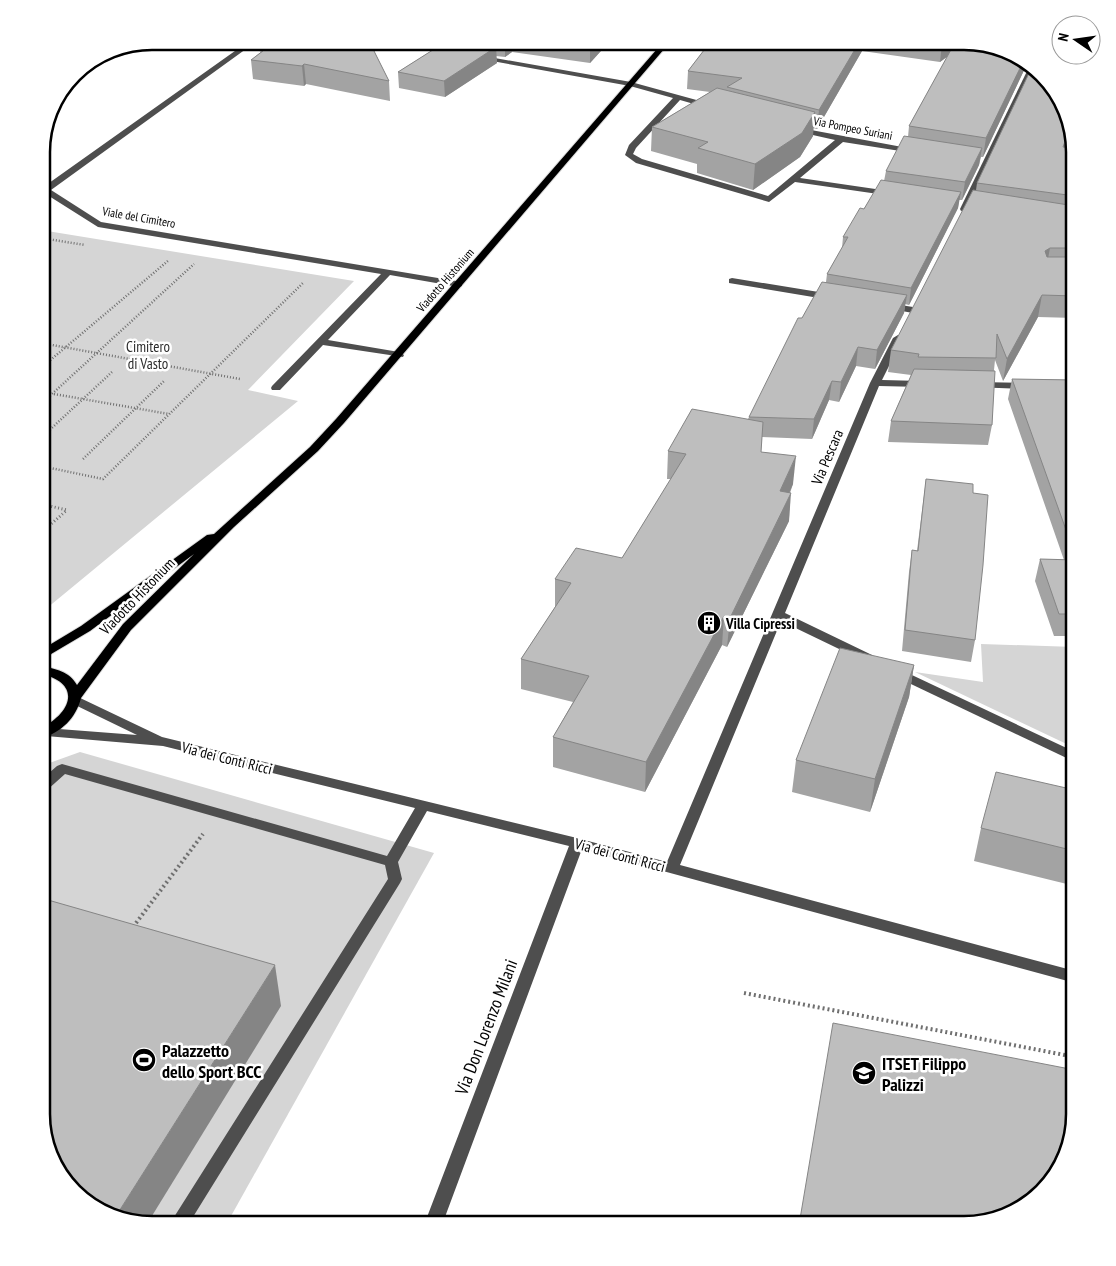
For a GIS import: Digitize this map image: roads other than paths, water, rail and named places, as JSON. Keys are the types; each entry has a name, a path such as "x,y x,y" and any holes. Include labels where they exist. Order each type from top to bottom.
{"main road":[{"name":"Viadotto Histonium","path":"50,729 67,717 76,698 109,648 127,627 230,525 314,449 399,355 660,50"},
{"name":"Viadotto Histonium","path":"50,651 81,633 178,559 230,525"},
{"path":"50,673 64,677 75,689 76,698"}],"street":[{"name":"Viale del Cimitero","path":"50,187 241,50"},
{"path":"442,50 458,53"},
{"path":"468,54 631,84 717,108"},
{"path":"957,224 980,162 1029,73"},
{"path":"678,98 632,147 630,155 639,161 769,199 841,140"},
{"name":"Via Pompeo Suriani","path":"793,127 841,140 918,152"},
{"path":"793,178 898,196"},
{"name":"Viale del Cimitero","path":"50,193 98,224 459,284"},
{"path":"276,388 388,272"},
{"path":"732,281 837,298"},
{"name":"Via Pescara","path":"671,869 875,383 911,314 875,304"},
{"path":"320,341 399,355"},
{"path":"875,383 935,384"},
{"path":"965,385 1035,386"},
{"path":"777,614 1066,754"},
{"name":"Via dei Conti Ricci","path":"76,698 163,742"},
{"name":"Via dei Conti Ricci","path":"50,733 163,742 577,843 1066,974"},
{"path":"50,780 62,769 391,862"},
{"path":"184,1216 395,879 391,862 423,806"},
{"name":"Via Don Lorenzo Milani","path":"436,1216 577,843"}],"place":[{"name":"Villa Cipressi","path":"709,623"},
{"name":"Palazzetto dello Sport BCC","path":"144,1060"},
{"name":"ITSET Filippo Palizzi","path":"864,1073"}],"park label":[{"name":"Cimitero di Vasto","path":"148,354"}]}
